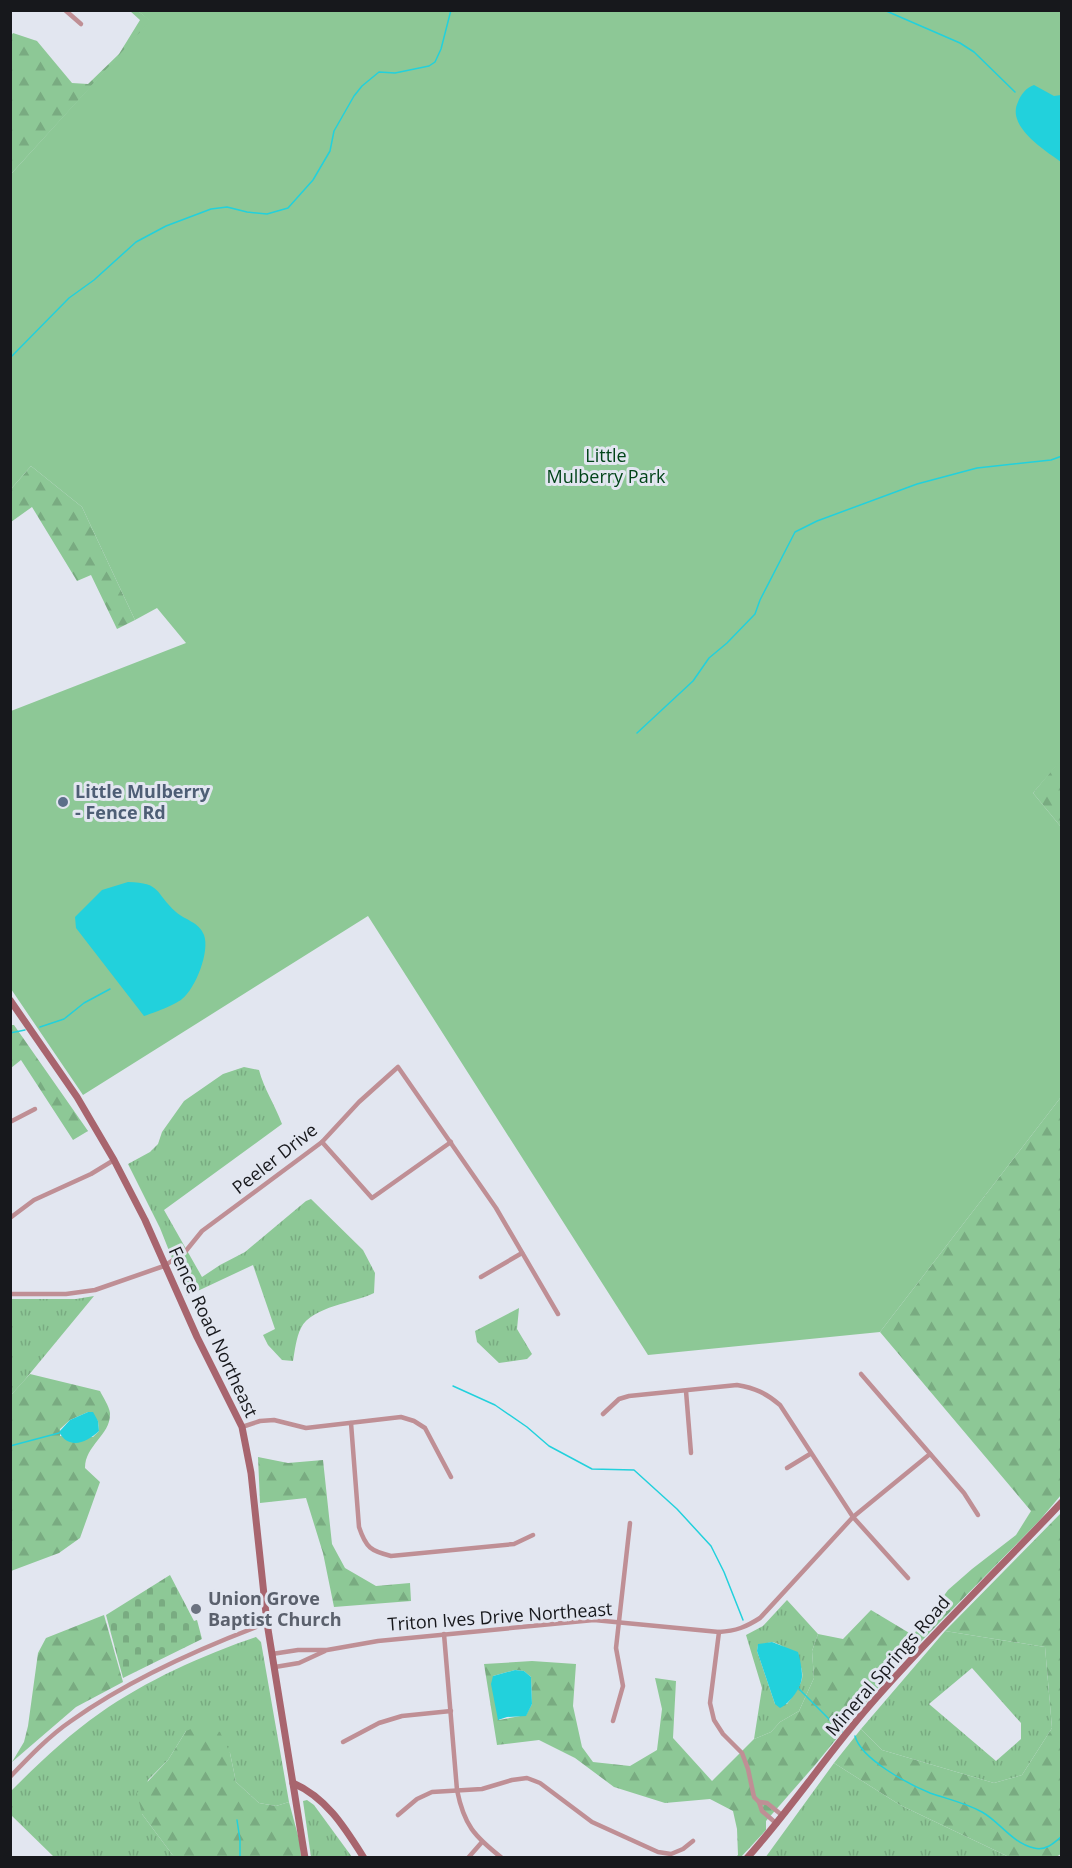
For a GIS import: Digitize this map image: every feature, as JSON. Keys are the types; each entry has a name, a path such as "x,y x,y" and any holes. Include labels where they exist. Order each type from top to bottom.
{"street":[{"path":"65,10 81,24"},
{"name":"Fence Road Northeast","path":"10,1000 77,1097 114,1160 145,1220 164,1266 242,1427 251,1473 267,1623 305,1857"},
{"name":"Peeler Drive","path":"10,1294 66,1294 96,1290 164,1266 185,1252 202,1231 322,1142 359,1102 398,1067 452,1142"},
{"path":"10,1122 35,1109"},
{"path":"322,1142 372,1198 452,1142 496,1208 558,1314"},
{"path":"10,1218 34,1200 91,1174 114,1160"},
{"path":"481,1277 522,1253"},
{"path":"861,1374 964,1493 978,1515"},
{"path":"603,1414 618,1399 629,1396 737,1385 755,1388 768,1394 780,1405 853,1517 908,1578"},
{"path":"686,1391 691,1454"},
{"path":"242,1427 260,1421 274,1420 306,1428 401,1418 414,1421 425,1428 451,1476"},
{"path":"351,1423 359,1527 363,1539 372,1551 391,1556 514,1545 533,1535"},
{"path":"787,1468 810,1454"},
{"name":"Triton Ives Drive Northeast","path":"272,1654 298,1650 327,1650 378,1641 444,1634 594,1620 719,1632 744,1628 760,1618 853,1517 930,1454"},
{"name":"Mineral Springs Road","path":"747,1857 777,1824 868,1707 934,1634 1062,1502"},
{"path":"613,1721 623,1686 616,1647 630,1523"},
{"path":"10,1776 69,1721 107,1697 183,1658 267,1623"},
{"path":"719,1632 710,1703 714,1720 723,1734 742,1753 754,1797 759,1802 762,1811 777,1824"},
{"path":"444,1634 457,1790 462,1813 482,1842 501,1857"},
{"name":"Triton Ives Drive Northeast","path":"274,1667 299,1663 327,1650"},
{"path":"343,1742 379,1723 402,1716 450,1711"},
{"path":"398,1815 417,1799 432,1792 482,1789 527,1778 540,1783 592,1822 658,1852 671,1854 683,1849 693,1841"},
{"path":"293,1783 318,1797 331,1810 364,1857"},
{"path":"759,1802 767,1803 783,1816"},
{"path":"468,1857 482,1842"}],"green space":[{"path":"130,11 138,11 151,21 11,174 11,36 13,33 37,41 72,83 88,84 119,54 140,20"},
{"name":"Little Mulberry Park","path":"138,11 1061,11 1062,759 1033,793 1061,827 1061,1097 880,1332 648,1355 368,916 83,1095 11,989 11,711 186,643 157,608 135,620 82,507 31,466 11,489 11,174 150,21"},
{"path":"31,466 82,507 135,620 117,629 91,575 77,581 32,507 11,522 11,489"},
{"path":"1061,759 1061,827 1033,793"},
{"path":"11,1025 14,1025 88,1131 73,1140 21,1060 11,1068"},
{"path":"244,1067 259,1070 282,1124 164,1210 202,1277 245,1252 311,1199 363,1250 375,1273 374,1293 314,1315 301,1328 293,1361 282,1360 268,1345 263,1335 275,1329 253,1265 187,1296 160,1228 128,1164 150,1152 158,1144 162,1132 184,1101 223,1074"},
{"path":"1061,1097 1061,1495 1039,1521 890,1673 766,1821 766,1830 741,1857 736,1857 738,1855 737,1829 733,1811 710,1799 665,1803 614,1787 575,1758 539,1740 497,1745 484,1664 532,1661 576,1664 573,1706 582,1747 593,1762 630,1766 657,1750 662,1709 655,1678 676,1681 673,1738 712,1781 754,1739 771,1732 780,1722 799,1711 814,1678 812,1651 818,1634 843,1639 871,1610 911,1634 919,1630 948,1590 1016,1535 1031,1511 880,1332","holes":["515,1670 524,1671 531,1677 532,1704 526,1715 499,1720 493,1676"]},
{"path":"94,1296 11,1395 11,1299 76,1299"},
{"path":"519,1308 517,1329 532,1354 527,1359 499,1363 477,1342 475,1331"},
{"path":"30,1374 100,1391 110,1413 107,1428 86,1460 85,1468 100,1482 80,1538 59,1553 11,1571 11,1395","holes":["88,1412 98,1421 99,1431 93,1437 60,1436 60,1429 70,1420"]},
{"path":"258,1457 288,1463 323,1460 332,1544 345,1568 376,1586 410,1583 411,1601 334,1607 323,1553 306,1498 260,1503"},
{"path":"1061,1513 1061,1854 1056,1857 1009,1857 900,1805 834,1763 861,1729 882,1750 994,1783 1022,1775 1052,1728 1045,1647 945,1631"},
{"path":"170,1575 194,1621 197,1620 202,1639 123,1678 106,1615"},
{"path":"787,1600 818,1634 812,1651 814,1678 799,1711 780,1722 771,1732 754,1739 762,1688 746,1635 763,1626","holes":["772,1642 794,1655 802,1672 800,1685 787,1704 775,1704 757,1651 758,1645"]},
{"path":"104,1615 123,1682 76,1707 12,1762 24,1742 38,1653 46,1638"},
{"path":"945,1631 1045,1647 1052,1728 1022,1775 994,1783 882,1750 861,1729","holes":["972,1668 1021,1723 1021,1739 996,1761 929,1704"]},
{"path":"256,1637 261,1642 289,1802 276,1806 259,1803 236,1782 230,1753 186,1731 168,1760 148,1780 142,1814 174,1857 54,1857 11,1815 10,1792 88,1722 117,1701 155,1680 216,1652"},
{"path":"203,1724 220,1732 230,1753 236,1782 259,1803 276,1806 289,1802 300,1843 301,1857 174,1857 142,1814 137,1793 168,1760 186,1731"},
{"path":"834,1763 900,1805 1009,1857 765,1858"},
{"path":"307,1800 314,1805 352,1857 311,1857 303,1801"}],"water":[{"path":"1034,85 1054,96 1061,95 1061,162 1029,136 1017,120 1016,111 1019,99 1026,90"},
{"path":"128,882 147,884 156,890 176,912 199,927 205,942 197,978 187,994 174,1004 144,1016 76,928 75,917 102,890"},
{"path":"93,1412 98,1421 99,1431 89,1439 78,1443 63,1438 59,1432 70,1420"},
{"path":"772,1642 798,1652 802,1670 798,1690 780,1708 775,1704 757,1651 758,1644"},
{"path":"515,1670 524,1671 531,1677 532,1704 526,1716 498,1720 491,1684 493,1676"}],"waterway":[{"path":"10,358 69,298 94,280 136,242 166,226 211,209 227,207 267,214 288,208 313,180 330,151 334,131 362,86 379,72 395,73 429,66 435,62 441,49 451,10"},
{"path":"884,10 960,43 974,52 1015,92"},
{"path":"637,733 693,681 709,658 755,614 795,532 817,521 917,484 977,468 1051,460 1062,456"},
{"path":"40,1027 64,1019 84,1003 110,989"},
{"path":"10,1033 25,1030"},
{"path":"453,1386 495,1405 527,1427 549,1446 592,1469 634,1470 677,1509 711,1546 743,1620"},
{"path":"10,1446 59,1433"},
{"path":"797,1687 842,1732"},
{"path":"855,1736 866,1753 886,1770 930,1793 982,1812 1019,1842 1034,1848 1042,1848 1050,1846 1062,1836"},
{"path":"237,1820 240,1857"}],"place":[{"name":"Little Mulberry - Fence Rd","path":"63,802"},
{"name":"Union Grove Baptist Church","path":"196,1609"}]}
